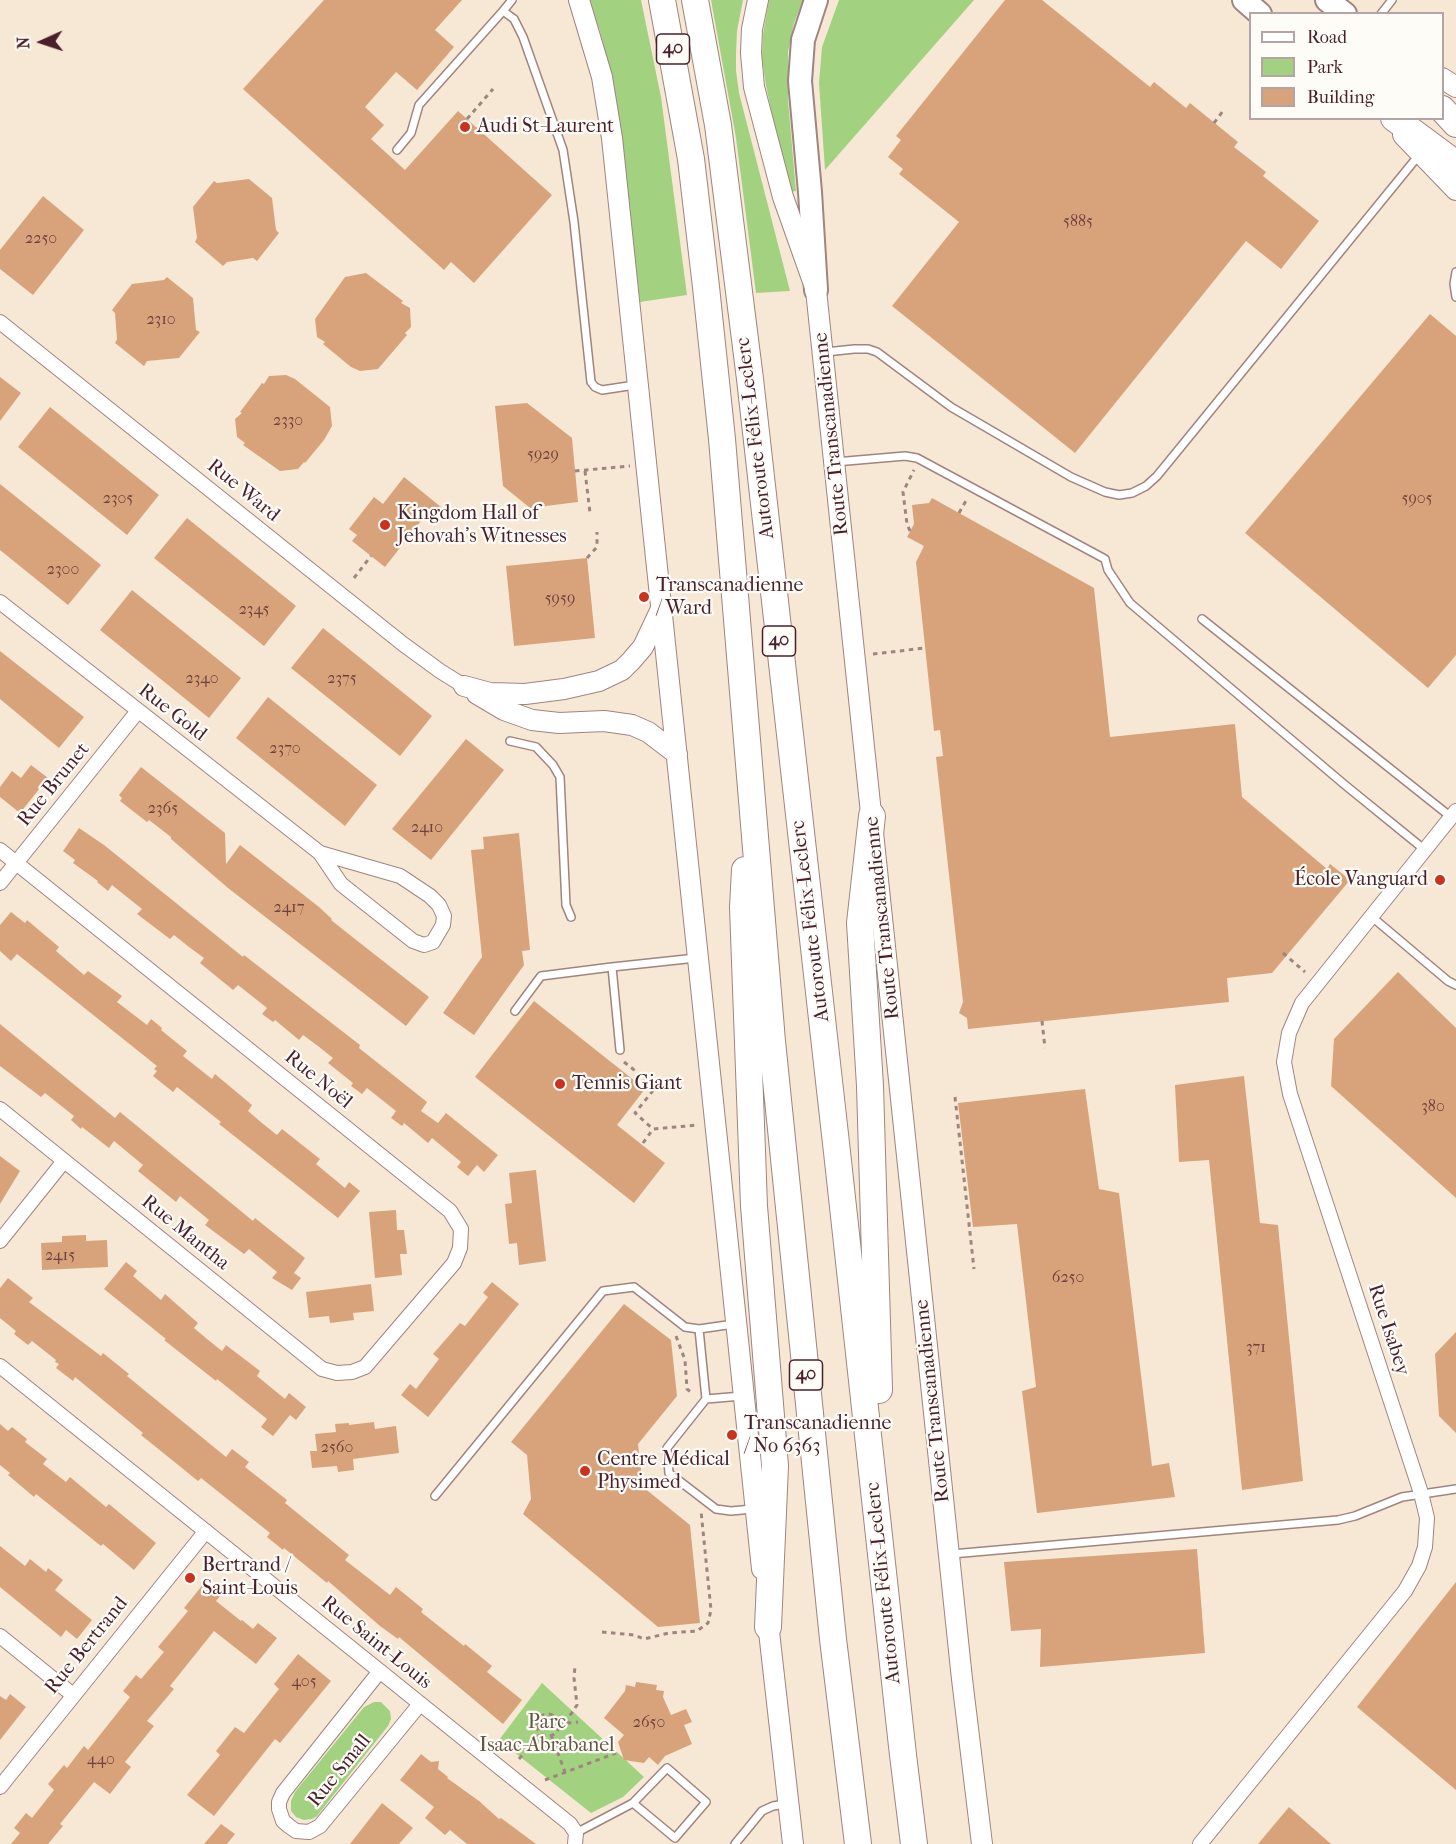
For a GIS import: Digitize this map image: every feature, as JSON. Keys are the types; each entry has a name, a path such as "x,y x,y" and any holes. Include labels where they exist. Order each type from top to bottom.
{"highway":[{"name":"Autoroute Félix-Leclerc","path":"662,0 691,159 716,382 789,1209 834,1649 858,1844"},
{"name":"Autoroute Félix-Leclerc","path":"695,0 718,124 750,379 914,1844"},
{"path":"1444,111 1456,124"},
{"path":"1397,120 1456,164"},
{"path":"750,777 743,907 754,1206 775,1466 768,1627"},
{"path":"872,816 860,923 870,1086 884,1582"}],"main road":[{"path":"579,0 595,50 608,110 755,1509 793,1844"},
{"name":"Route Transcanadienne","path":"758,0 752,28 751,53 754,87 783,197 816,290 949,1555 982,1844"},
{"path":"816,0 804,40 800,81 816,290"},
{"path":"1244,0 1258,12"},
{"path":"1327,0 1342,12"},
{"path":"1388,120 1456,190"},
{"path":"464,686 490,693 525,694 564,689 599,681 622,670 638,653 661,609"},
{"path":"464,686 504,710 532,720 559,723 604,720 632,724 648,732 677,754"}],"street":[{"name":"Rue Ward","path":"0,322 403,644 464,686"},
{"name":"Rue Gold","path":"0,602 320,853 341,884 413,941 424,945 433,942 443,925 444,916 430,896 400,876 320,853"},
{"name":"Rue Brunet","path":"0,883 138,711"},
{"name":"Rue Isabey","path":"1200,1844 1410,1583 1419,1566 1427,1538 1426,1518 1420,1493 1295,1113 1285,1071 1287,1042 1297,1013 1310,993 1454,814"},
{"name":"Rue Noël","path":"0,850 450,1211 460,1228 460,1248 454,1263 365,1367 352,1372"},
{"name":"Rue Mantha","path":"0,1109 322,1369 337,1373 352,1372"},
{"path":"0,1241 64,1161"},
{"name":"Rue Saint-Louis","path":"0,1366 570,1824 576,1839"},
{"name":"Rue Bertrand","path":"0,1787 206,1530"},
{"path":"0,1636 72,1695"},
{"name":"Rue Small","path":"380,1671 283,1793 279,1809 289,1826 296,1831 309,1832 320,1826 420,1704"}],"lane":[{"path":"397,150 411,133 419,105 511,0"},
{"path":"1383,12 1392,0"},
{"path":"503,11 514,19 523,37 563,150 574,222 591,382 602,390 638,385"},
{"path":"823,352 854,349 868,349 877,352 951,406 1071,477 1105,492 1119,495 1132,493 1146,486 1157,476 1421,153"},
{"path":"1456,272 1454,284 1456,297"},
{"path":"834,462 905,456 917,458 1106,559 1108,570 1130,603 1425,850"},
{"path":"1202,619 1454,814"},
{"path":"510,741 541,750 560,777 566,904 571,917"},
{"path":"1372,916 1448,981 1456,984"},
{"path":"515,1011 541,976 698,958"},
{"path":"612,967 621,1050"},
{"path":"435,1496 603,1291 634,1287 686,1327 699,1329 736,1324"},
{"path":"699,1329 706,1399 668,1448 669,1473 716,1509 725,1511 755,1509"},
{"path":"706,1399 743,1396"},
{"path":"949,1555 1338,1520 1371,1510 1390,1501 1420,1493 1456,1488"},
{"path":"576,1839 633,1803 667,1768 706,1802 675,1838 633,1803"},
{"path":"735,1844 762,1811 772,1806 788,1803"}],"path":[{"path":"467,118 493,89"},
{"path":"1214,123 1223,111"},
{"path":"575,471 631,466"},
{"path":"585,471 590,513"},
{"path":"908,481 903,492 910,531"},
{"path":"587,558 597,547 597,532"},
{"path":"354,578 371,556"},
{"path":"871,654 925,648"},
{"path":"1283,953 1305,972"},
{"path":"1042,1021 1045,1048"},
{"path":"622,1061 656,1087 635,1113 653,1129 700,1125"},
{"path":"955,1097 974,1269"},
{"path":"643,1143 653,1129"},
{"path":"676,1332 685,1360 687,1389"},
{"path":"645,1464 655,1463"},
{"path":"602,1632 634,1635 644,1639 669,1633 697,1631 708,1623 711,1610 700,1508"},
{"path":"565,1723 577,1705 575,1665"},
{"path":"543,1715 553,1715 558,1724 556,1731 551,1735 541,1733 537,1724 543,1715"},
{"path":"558,1724 578,1722"},
{"path":"519,1759 541,1733"},
{"path":"551,1735 565,1772"},
{"path":"545,1780 616,1753"}],"green space":[{"path":"587,0 641,0 661,97 687,295 640,302 622,140 610,69 599,28"},
{"path":"711,0 743,0 737,31 736,53 739,93 790,291 756,293 736,138"},
{"path":"769,0 803,0 794,23 788,52 788,100 796,191 789,192 762,58 763,34"},
{"path":"839,0 974,0 825,170 819,83 822,47"},
{"name":"Parc Isaac-Abrabanel","path":"542,1683 644,1777 623,1797 591,1813 499,1740"},
{"path":"374,1702 381,1702 390,1711 391,1719 388,1726 317,1816 304,1820 296,1817 291,1811 291,1801 295,1792 364,1707"}],"building":[{"path":"324,0 462,0 435,30 454,47 417,90 396,72 365,107 384,125 371,139 405,170 458,111 552,195 474,283 451,262 444,270 243,89"},
{"path":"1005,0 1042,0 1150,87 1154,82 1186,108 1190,103 1238,142 1234,147 1266,172 1263,176 1319,221 1281,269 1246,241 1075,453 892,306 959,222 899,174 903,169 888,157 901,140 896,136"},
{"path":"249,179 272,198 276,230 279,233 257,261 253,258 227,262 223,266 195,242 197,238 193,207 214,181 217,183"},
{"path":"43,196 84,230 33,295 0,269 0,250"},
{"path":"366,273 410,308 411,327 378,369 360,371 351,367 323,344 325,342 317,337 315,319 345,277"},
{"path":"167,277 193,298 196,330 200,332 179,358 147,361 144,366 115,343 117,339 115,313 112,310 132,284 164,280"},
{"path":"1430,314 1456,336 1456,655 1428,688 1245,533"},
{"path":"286,375 295,379 330,407 332,426 305,463 298,469 280,471 243,445 245,443 237,437 235,419 269,376"},
{"path":"0,377 21,393 0,421"},
{"path":"527,403 572,438 578,502 530,508 503,486 495,406"},
{"path":"50,407 159,495 127,535 18,447"},
{"name":"Kingdom Hall of Jehovah's Witnesses","path":"404,477 441,507 430,522 424,517 385,567 352,541 357,535 349,529 374,497 383,504"},
{"path":"0,484 101,565 68,605 0,550"},
{"path":"932,498 1094,588 1110,737 1235,724 1242,797 1327,869 1330,864 1350,880 1272,973 1227,978 1229,1002 968,1029 967,1018 959,1013 963,1002 936,757 943,756 940,730 934,731 916,562 924,546 907,537 914,524 912,505 929,503"},
{"path":"187,518 296,606 264,646 154,558"},
{"path":"587,558 595,638 514,646 506,566"},
{"path":"132,590 241,678 209,718 100,630"},
{"path":"323,628 432,716 400,756 291,668"},
{"path":"0,651 84,717 59,748 0,699"},
{"path":"268,697 377,785 345,826 236,738"},
{"path":"466,739 504,770 431,860 392,829"},
{"path":"31,765 48,778 20,813 0,797 0,787 12,771 21,778"},
{"path":"141,767 225,833 226,864 240,845 429,997 406,1026 228,888 171,837 120,801 122,798 119,795"},
{"path":"79,828 104,845 243,957 244,955 360,1045 359,1048 427,1102 421,1111 438,1123 446,1113 498,1155 484,1172 477,1165 468,1176 457,1167 461,1162 432,1138 428,1143 404,1123 402,1126 391,1118 396,1111 367,1088 362,1094 351,1086 353,1083 328,1063 333,1058 303,1035 299,1040 275,1020 273,1022 262,1014 267,1008 238,985 233,990 200,963 204,958 174,935 170,939 137,914 142,909 112,885 108,891 73,863 75,860 63,851"},
{"path":"519,833 530,950 522,951 524,965 474,1035 443,1013 482,957 471,850 484,849 483,837"},
{"path":"11,912 25,923 27,920 59,947 56,951 84,975 88,971 122,996 117,1002 147,1025 151,1019 162,1028 161,1030 187,1051 183,1056 212,1079 215,1074 252,1105 248,1111 277,1135 282,1129 320,1159 316,1164 345,1188 349,1182 360,1191 338,1218 219,1124 221,1122 177,1087 173,1092 153,1076 157,1071 154,1069 157,1066 17,954 11,961 0,951 0,925"},
{"path":"1398,972 1456,1028 1456,1198 1331,1086 1334,1039"},
{"path":"534,1001 645,1089 617,1125 665,1163 634,1203 475,1077"},
{"path":"0,1024 115,1118 120,1112 253,1221 255,1218 305,1258 294,1273 301,1278 292,1290 272,1278 277,1272 249,1249 244,1254 205,1225 209,1220 180,1196 176,1202 138,1171 143,1165 114,1141 109,1148 82,1127 81,1129 71,1120 74,1116 45,1093 41,1097 0,1066"},
{"path":"1244,1076 1260,1223 1278,1225 1303,1481 1242,1490 1209,1160 1179,1162 1175,1085"},
{"path":"1085,1089 1099,1189 1119,1193 1152,1466 1169,1463 1175,1497 1037,1513 1022,1391 1036,1387 1017,1224 973,1227 958,1103"},
{"path":"0,1156 20,1171 0,1204"},
{"path":"536,1170 546,1261 519,1265 517,1243 509,1244 505,1204 512,1203 509,1173"},
{"path":"396,1210 397,1230 404,1230 407,1254 400,1254 402,1275 375,1278 369,1212"},
{"path":"86,1235 86,1241 107,1240 108,1267 42,1270 41,1243 62,1242 62,1236"},
{"path":"126,1262 137,1271 133,1276 161,1300 165,1294 198,1323 194,1328 207,1339 222,1351 226,1345 260,1371 257,1376 285,1399 289,1393 306,1407 296,1420 290,1415 273,1436 261,1427 267,1419 164,1340 166,1339 104,1289"},
{"path":"8,1278 33,1298 29,1302 101,1356 103,1353 129,1374 127,1376 226,1457 232,1449 249,1462 245,1467 287,1500 285,1503 349,1555 345,1560 390,1595 396,1587 423,1609 421,1612 492,1666 487,1672 522,1700 503,1724 399,1637 398,1639 380,1626 328,1581 327,1583 267,1537 270,1533 201,1478 198,1481 141,1435 143,1433 75,1377 73,1381 56,1368 59,1364 55,1362 56,1360 32,1341 28,1345 14,1334 16,1331 0,1318 0,1288"},
{"path":"492,1282 519,1304 428,1417 401,1395 410,1384 416,1389 439,1359 433,1354 460,1323 465,1326 488,1297 483,1293"},
{"path":"371,1284 374,1311 353,1313 354,1320 330,1323 329,1316 309,1318 306,1292"},
{"name":"Centre Médical Physimed","path":"624,1304 671,1340 677,1396 638,1444 643,1487 690,1525 700,1623 658,1627 523,1514 531,1499 527,1455 511,1442"},
{"path":"1456,1332 1456,1433 1439,1416 1435,1354"},
{"path":"374,1422 375,1429 396,1426 399,1453 353,1459 354,1470 338,1472 337,1466 312,1468 310,1451 317,1451 315,1434 336,1432 335,1424"},
{"path":"0,1424 8,1431 12,1427 27,1439 25,1442 47,1459 43,1464 66,1482 70,1477 106,1507 109,1504 156,1543 134,1570 103,1544 101,1546 36,1494 34,1497 8,1475 10,1473 0,1465"},
{"path":"0,1546 25,1566 30,1559 46,1572 48,1568 63,1580 55,1590 92,1620 77,1639 66,1630 61,1637 0,1587"},
{"path":"1197,1549 1205,1653 1040,1667 1041,1629 1011,1631 1004,1562"},
{"path":"205,1582 221,1595 216,1601 241,1621 253,1629 258,1623 277,1638 256,1664 214,1631 170,1686 174,1689 147,1721 154,1726 125,1762 131,1767 110,1794 94,1782 60,1824 63,1826 48,1844 11,1844 20,1833 14,1828 26,1813 32,1818 54,1790 48,1784 64,1765 67,1768 84,1746 88,1750 130,1697 123,1691 136,1675 141,1679 164,1652 158,1647 188,1611 184,1608"},
{"path":"1456,1582 1456,1790 1357,1707"},
{"path":"298,1654 331,1681 280,1743 275,1739 214,1816 187,1795 220,1755 216,1751 235,1727 244,1733 279,1689 274,1684"},
{"path":"636,1682 657,1685 656,1690 664,1691 663,1697 671,1715 686,1709 692,1722 684,1725 692,1744 665,1756 658,1765 649,1757 644,1763 624,1760 618,1742 624,1735 604,1718 625,1691 626,1685 635,1687"},
{"path":"10,1694 26,1707 0,1740 0,1696 6,1700"},
{"path":"421,1754 431,1762 439,1761 438,1769 447,1778 499,1819 501,1818 536,1844 467,1844 450,1830 445,1835 425,1818 434,1807 400,1780"},
{"path":"382,1803 413,1828 399,1844 350,1844"},
{"path":"1289,1807 1331,1844 1258,1844"},
{"path":"221,1824 235,1834 227,1844 204,1844"}],"place":[{"name":"Audi St-Laurent","path":"465,127"},
{"name":"Kingdom Hall of Jehovah's Witnesses","path":"385,525"},
{"name":"Transcanadienne / Ward","path":"644,597"},
{"name":"École Vanguard","path":"1440,880"},
{"name":"Tennis Giant","path":"560,1084"},
{"name":"Transcanadienne / No 6363","path":"732,1435"},
{"name":"Centre Médical Physimed","path":"585,1471"},
{"name":"Bertrand / Saint-Louis","path":"190,1578"}]}
